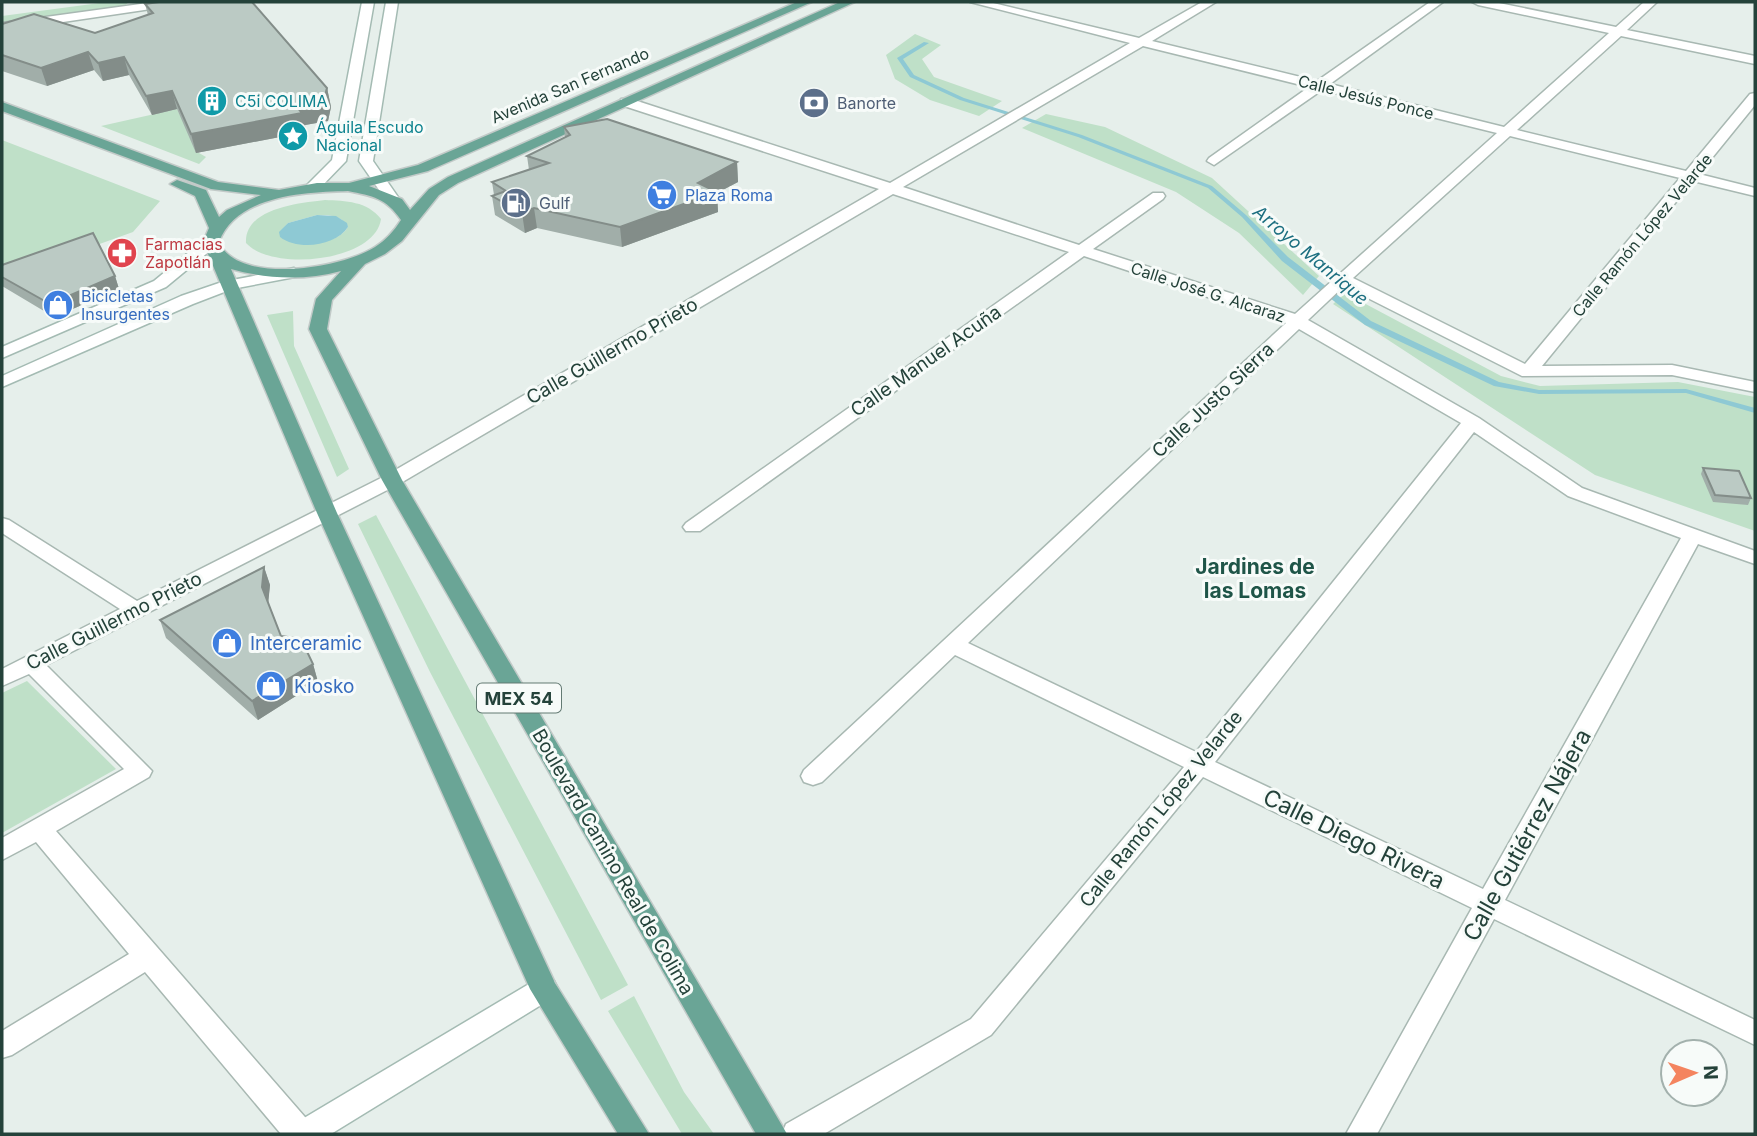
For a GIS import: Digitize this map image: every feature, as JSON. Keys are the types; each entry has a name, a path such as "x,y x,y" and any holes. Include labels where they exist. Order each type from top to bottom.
{"main road":[{"name":"Avenida San Fernando","path":"342,187 423,168 806,2"},
{"name":"Avenida San Fernando","path":"360,260 386,248 403,233 409,220 434,191 453,180 849,2"},
{"path":"690,52 720,60"},
{"path":"2,106 216,186 282,194"},
{"path":"2,118 201,193 228,285 327,513 544,989 634,1134"},
{"path":"215,242 231,214 253,202 312,188 369,190 391,197 404,207 409,220"},
{"path":"215,242 235,266 262,272 294,273 328,269 360,260"},
{"name":"Boulevard Camino Real de Colima","path":"360,260 324,299 318,329 392,480 772,1134"}],"street":[{"path":"61,5 88,2"},
{"path":"2,27 139,4 178,2"},
{"path":"312,188 339,161 368,2"},
{"path":"391,197 366,161 392,2"},
{"name":"Calle Jesús Ponce","path":"976,2 1755,192"},
{"name":"Calle Guillermo Prieto","path":"2,678 392,480 1210,2"},
{"path":"1214,161 1437,2"},
{"path":"1478,2 1755,60"},
{"name":"Calle Justo Sierra","path":"813,776 1304,315 1651,2"},
{"name":"Calle Ramón López Velarde","path":"1528,372 1755,97"},
{"name":"Calle José G. Alcaraz","path":"625,102 1081,251 1304,315 1472,422 1575,492 1755,558"},
{"name":"Calle Manuel Acuña","path":"693,527 1158,196"},
{"path":"2,353 160,284 215,242"},
{"path":"2,382 187,300 228,285 294,273"},
{"path":"1341,281 1528,372 1672,370 1755,387"},
{"name":"Calle Ramón López Velarde","path":"797,1134 981,1027 1200,764 1472,422"},
{"path":"3,526 136,610"},
{"name":"Calle Gutiérrez Nájera","path":"1361,1134 1693,535"},
{"name":"Calle Diego Rivera","path":"953,645 1755,1033"},
{"path":"2,850 141,771 30,663"},
{"path":"38,829 300,1134"},
{"path":"2,1046 148,956"},
{"path":"305,1134 544,989"}],"green space":[{"path":"107,2 129,2 123,7 2,24 2,16"},
{"path":"915,34 941,45 922,59 934,77 1002,101 979,116 930,100 895,79 886,55"},
{"path":"177,109 199,153 206,157 199,164 101,126"},
{"path":"1046,114 1105,127 1212,178 1319,276 1303,295 1239,233 1176,192 1022,128"},
{"path":"2,140 160,201 133,232 2,279"},
{"path":"325,200 356,203 375,213 381,219 375,234 361,245 343,253 321,258 277,258 259,252 246,243 248,231 254,222 264,215 288,206","holes":["317,215 339,218 348,227 342,234 326,240 307,241 280,237 280,232 288,223"]},
{"path":"1345,293 1501,376 1540,386 1678,382 1755,397 1755,531 1595,475 1333,304"},
{"path":"293,311 294,346 349,469 337,477 267,315"},
{"path":"376,515 628,985 601,1000 430,672 358,524"},
{"path":"27,681 116,769 2,833 2,693"},
{"path":"634,996 684,1092 714,1134 682,1134 608,1011"}],"water":[{"path":"317,215 336,216 347,223 348,227 335,239 316,244 297,244 280,237 279,232 288,223"}],"building":[{"path":"252,2 327,88 323,102 297,107 302,113 191,134 172,91 146,96 124,57 98,63 88,52 41,68 2,55 2,24 34,14 95,33 153,13 145,4"},
{"path":"607,119 737,162 698,183 717,192 620,227 534,208 522,213 492,196 506,191 492,182 549,163 527,156 570,135 564,127"},
{"path":"93,233 115,276 50,304 2,277 2,265"},
{"path":"1703,468 1739,471 1751,498 1715,495"},
{"path":"264,567 262,587 281,636 301,639 313,664 252,701 160,620"}],"waterway":[{"name":"Arroyo Manrique","path":"926,43 900,58 912,76 962,99 1080,136 1210,187 1244,216 1285,259 1368,323 1497,384 1539,392 1686,391 1755,411"}],"place":[{"name":"C5i COLIMA","path":"212,101"},
{"name":"Banorte","path":"814,103"},
{"name":"Águila Escudo Nacional","path":"293,136"},
{"name":"Plaza Roma","path":"662,195"},
{"name":"Gulf","path":"516,203"},
{"name":"Farmacias Zapotlán","path":"122,253"},
{"name":"Bicicletas Insurgentes","path":"58,305"},
{"name":"Interceramic","path":"227,643"},
{"name":"Kiosko","path":"271,686"}],"district":[{"name":"Jardines de las Lomas","path":"1255,578"}]}
